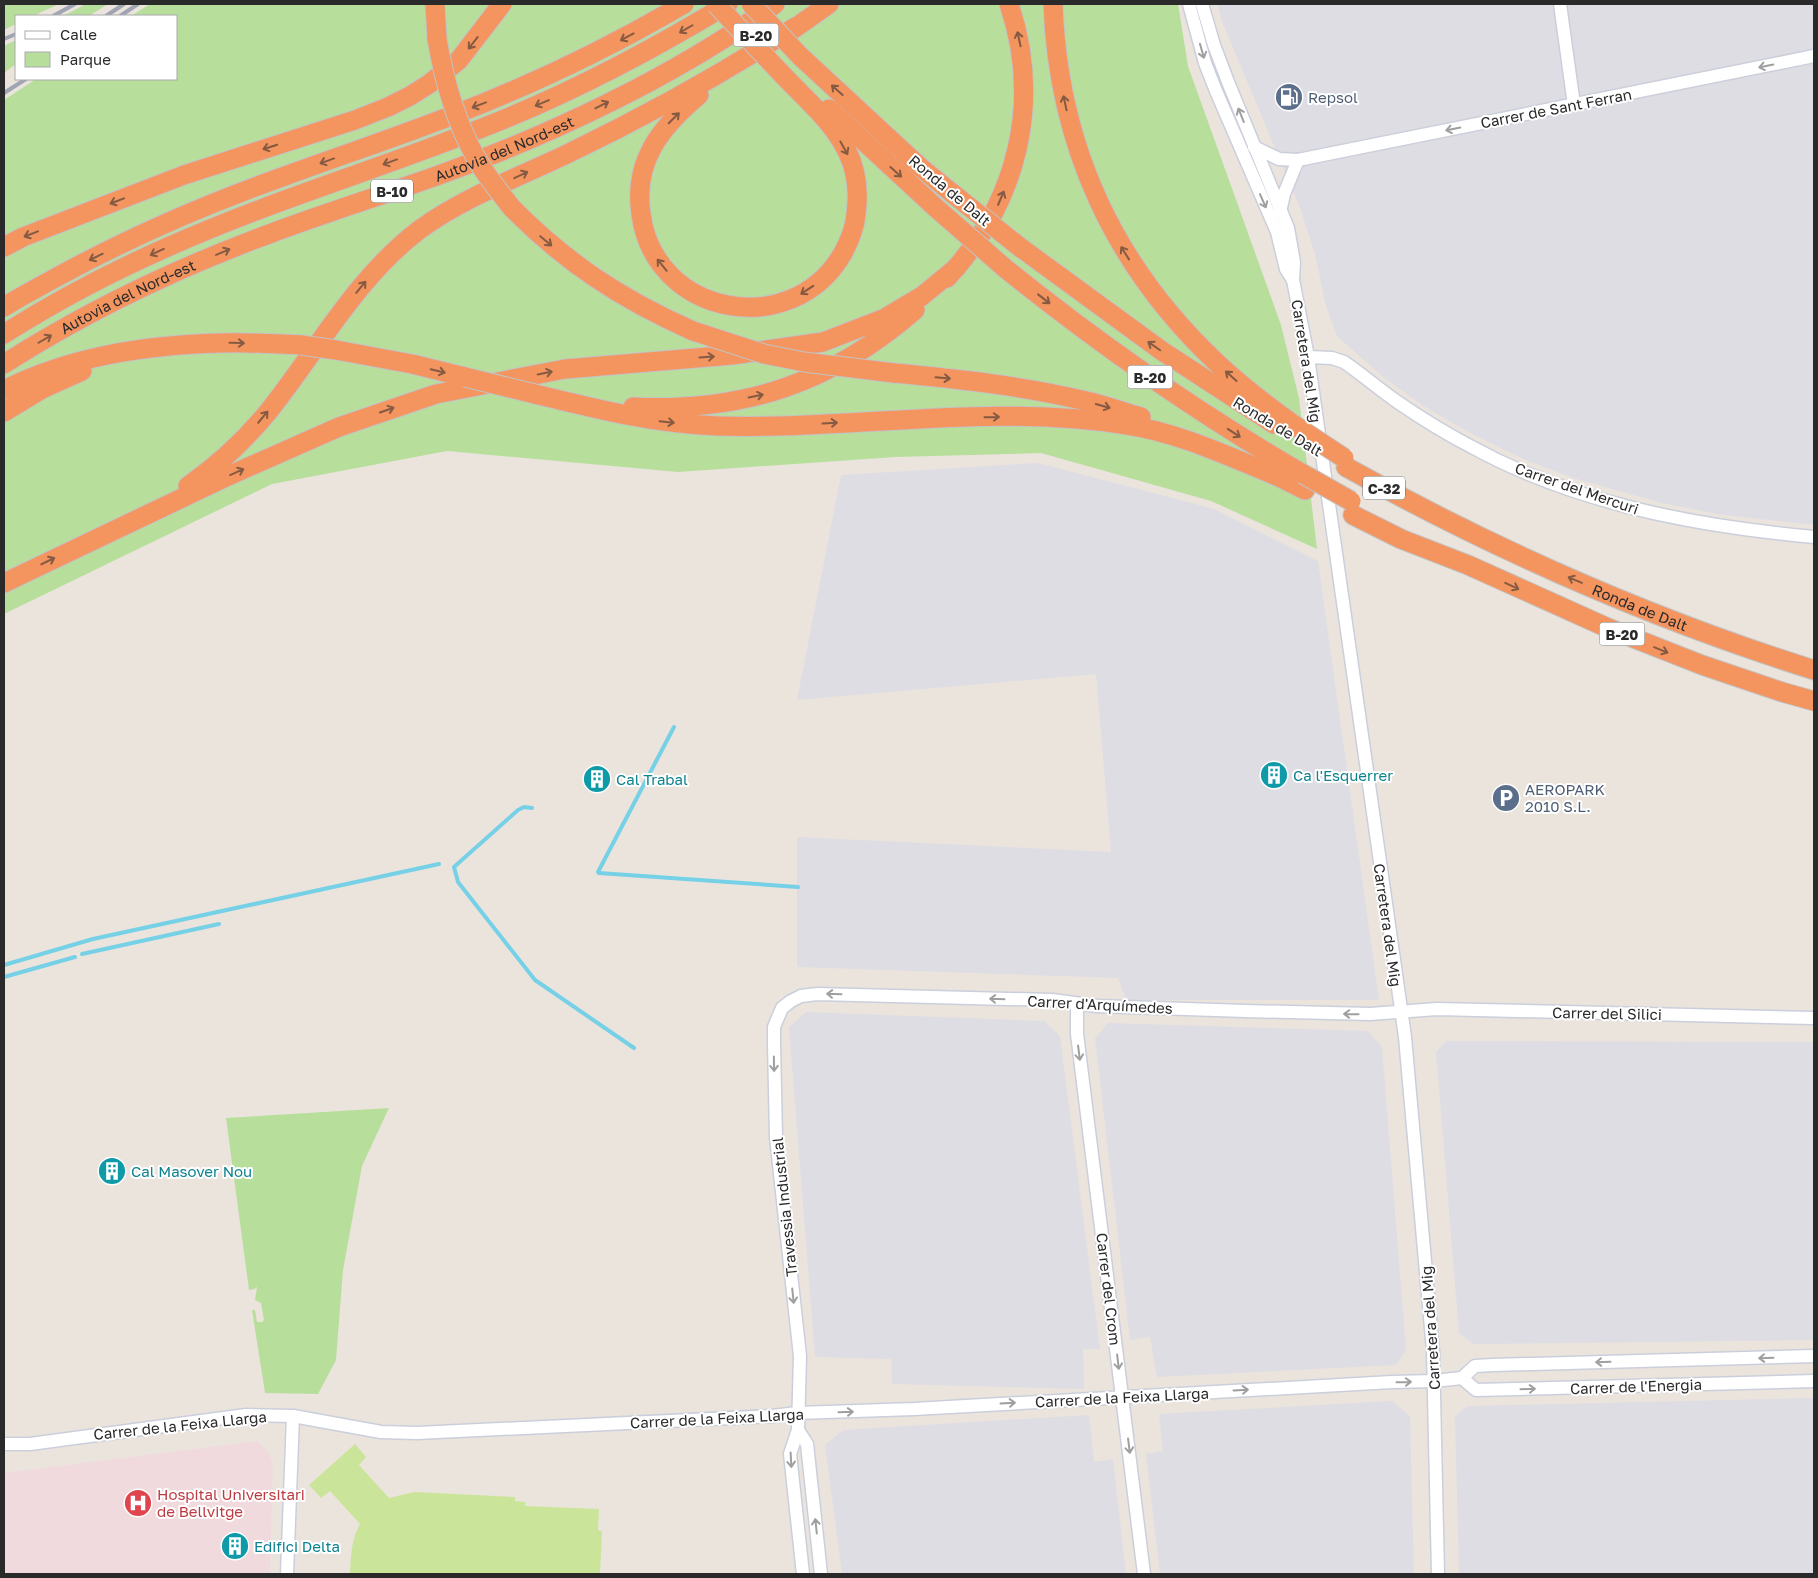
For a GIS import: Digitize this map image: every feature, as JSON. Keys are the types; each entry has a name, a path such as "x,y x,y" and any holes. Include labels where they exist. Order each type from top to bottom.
{"highway":[{"path":"435,4 437,39 449,94 462,129 476,157 511,207 537,234 566,258 596,279 657,314 693,331 764,354 804,362 958,379 1087,401 1160,422 1184,431 1277,476"},
{"path":"4,247 23,237 184,175 355,120 388,107 423,88 459,60 502,4"},
{"path":"4,307 81,264 148,230 283,176 415,130 497,98 631,35 684,4"},
{"path":"716,4 795,55"},
{"name":"B-20","path":"728,4 795,55"},
{"name":"Autovia del Nord-est","path":"4,334 63,299 170,246 284,201 498,122 572,90 642,54 728,4"},
{"name":"B-20","path":"751,4 873,151 936,208 1006,268 1082,328 1147,375 1249,442 1304,482"},
{"path":"771,4 795,55 820,115 837,134 847,152 857,183 857,204 855,223 849,242 838,262 826,276 807,291 786,301 763,308 740,308 719,304 699,296 682,286 657,259 647,241 642,222 639,204 640,179 646,159 656,139 683,109 701,93 795,55 829,4"},
{"name":"Autovia del Nord-est","path":"4,364 104,307 210,258 345,206 440,174 522,142 585,114 713,45 771,4"},
{"path":"568,402 626,407 678,408 728,402 775,392 820,374 860,352 895,327 927,300 982,235 997,207 1010,176 1019,142 1023,114 1024,82 1021,48 1009,4"},
{"path":"1052,4 1057,64 1071,130 1093,190 1123,250 1162,305 1194,341 1237,382 1297,433"},
{"path":"114,529 173,496 196,480 247,436 291,382 343,308 370,275 393,252 446,212 697,88 795,55"},
{"name":"Ronda de Dalt","path":"795,55 920,167 1021,248 1162,351 1242,405 1297,433 1422,509 1524,558 1669,619 1814,670"},
{"path":"4,582 226,477 339,427 436,394 566,369 732,355 823,342 885,318 922,296 956,268"},
{"path":"4,390 50,369 82,360 152,348 222,343 301,345 412,364 639,418 717,426 794,425 998,416 1092,420 1138,427 1182,437 1277,476 1304,482"},
{"path":"4,412 25,398 65,377 103,362 152,348"},
{"name":"Ronda de Dalt","path":"1304,482 1352,508 1468,565 1608,628 1702,665 1814,703"},
{"path":"1669,619 1814,658"}],"street":[{"name":"Carretera del Mig","path":"1189,4 1205,63 1277,232 1286,269 1293,280"},
{"name":"Carretera del Mig","path":"1202,4 1214,45 1292,242 1293,280 1308,357 1406,1047 1430,1310 1434,1382 1438,1574"},
{"path":"1560,4 1574,104"},
{"name":"Carrer de Sant Ferran","path":"1254,147 1280,159 1298,160 1814,56"},
{"path":"1277,232 1284,194 1298,160"},
{"name":"Carrer del Mercuri","path":"1308,357 1332,358 1344,362 1397,402 1435,426 1490,457 1551,482 1592,496 1678,519 1814,537"},
{"name":"Carrer d'Arquímedes","path":"800,996 817,994 1052,1000 1077,1004 1254,1012 1370,1014 1400,1012"},
{"name":"Travessia Industrial","path":"800,996 782,1008 774,1027 774,1043 776,1137 800,1356 798,1430 790,1454 803,1574"},
{"name":"Carrer del Crom","path":"1077,1004 1078,1044 1144,1574"},
{"name":"Carrer del Silici","path":"1400,1012 1437,1010 1814,1018"},
{"name":"Carrer de l'Energia","path":"1434,1382 1462,1378 1475,1366 1814,1356"},
{"name":"Carrer de l'Energia","path":"1462,1378 1476,1390 1814,1381"},
{"name":"Carrer de la Feixa Llarga","path":"4,1444 30,1444 236,1416 293,1416 381,1432 417,1433 772,1416 797,1412 914,1409 1392,1382 1434,1382"},
{"path":"287,1574 293,1416"},
{"name":"Travessia Industrial","path":"798,1430 807,1444 821,1574"}],"shaded area":[{"path":"1218,4 1814,4 1814,525 1717,514 1662,503 1573,478 1521,458 1468,432 1422,405 1383,377 1337,336 1326,306 1315,254 1300,208 1221,19"},
{"path":"1038,463 1214,509 1318,561 1379,1000 1126,1000 1118,978 797,967 797,837 1111,852 1096,674 797,700 841,475"},
{"path":"806,1012 1044,1021 1060,1036 1100,1349 1083,1349 1084,1389 892,1384 891,1359 815,1357 789,1027"},
{"path":"1108,1023 1368,1031 1382,1047 1406,1350 1396,1365 1157,1377 1150,1337 1130,1340 1095,1038"},
{"path":"1446,1041 1814,1042 1814,1340 1474,1344 1459,1333 1436,1052"},
{"path":"1814,1398 1814,1574 1459,1574 1455,1417 1467,1406"},
{"path":"1392,1401 1410,1416 1414,1574 1160,1574 1146,1454 1163,1451 1159,1414"},
{"path":"1089,1415 1094,1462 1113,1459 1126,1574 842,1574 825,1445 843,1430"},
{"name":"Hospital Universitari de Bellvitge","path":"257,1441 267,1451 273,1462 270,1574 4,1574 4,1473"}],"green space":[{"path":"4,4 59,4 35,15 15,15 15,24 4,30"},
{"path":"86,4 108,4 91,15 65,15"},
{"path":"150,4 1178,4 1188,66 1281,325 1299,398 1317,549 1211,501 1041,453 896,457 678,472 447,451 272,484 4,614 4,100 34,80 178,80 178,15 133,15"},
{"path":"15,40 15,65 4,73 4,46"},
{"path":"389,1108 362,1166 343,1270 336,1360 318,1394 265,1393 252,1310 255,1310 257,1322 264,1320 261,1303 255,1300 257,1287 249,1290 226,1118"},
{"path":"355,1444 366,1457 359,1465 389,1498 414,1492 515,1497 515,1501 525,1502 525,1506 599,1509 598,1530 602,1531 600,1574 350,1574 353,1542 360,1524 330,1491 321,1498 309,1485"}],"waterway":[{"path":"674,727 598,872 798,887"},
{"path":"532,808 524,807 518,810 454,867 458,882 535,980 634,1048"},
{"path":"4,965 93,939 439,864"},
{"path":"82,954 219,924"},
{"path":"4,977 75,957"}],"railway":[{"path":"55,15 75,4"},
{"path":"108,15 124,4"},
{"path":"122,15 138,4"},
{"path":"4,39 15,34"},
{"path":"4,93 24,80"}],"place":[{"name":"Repsol","path":"1289,97"},
{"name":"Ca l'Esquerrer","path":"1274,775"},
{"name":"Cal Trabal","path":"597,779"},
{"name":"AEROPARK 2010 S.L.","path":"1506,798"},
{"name":"Cal Masover Nou","path":"112,1171"},
{"name":"Hospital Universitari de Bellvitge","path":"138,1503"},
{"name":"Edifici Delta","path":"235,1546"}]}
